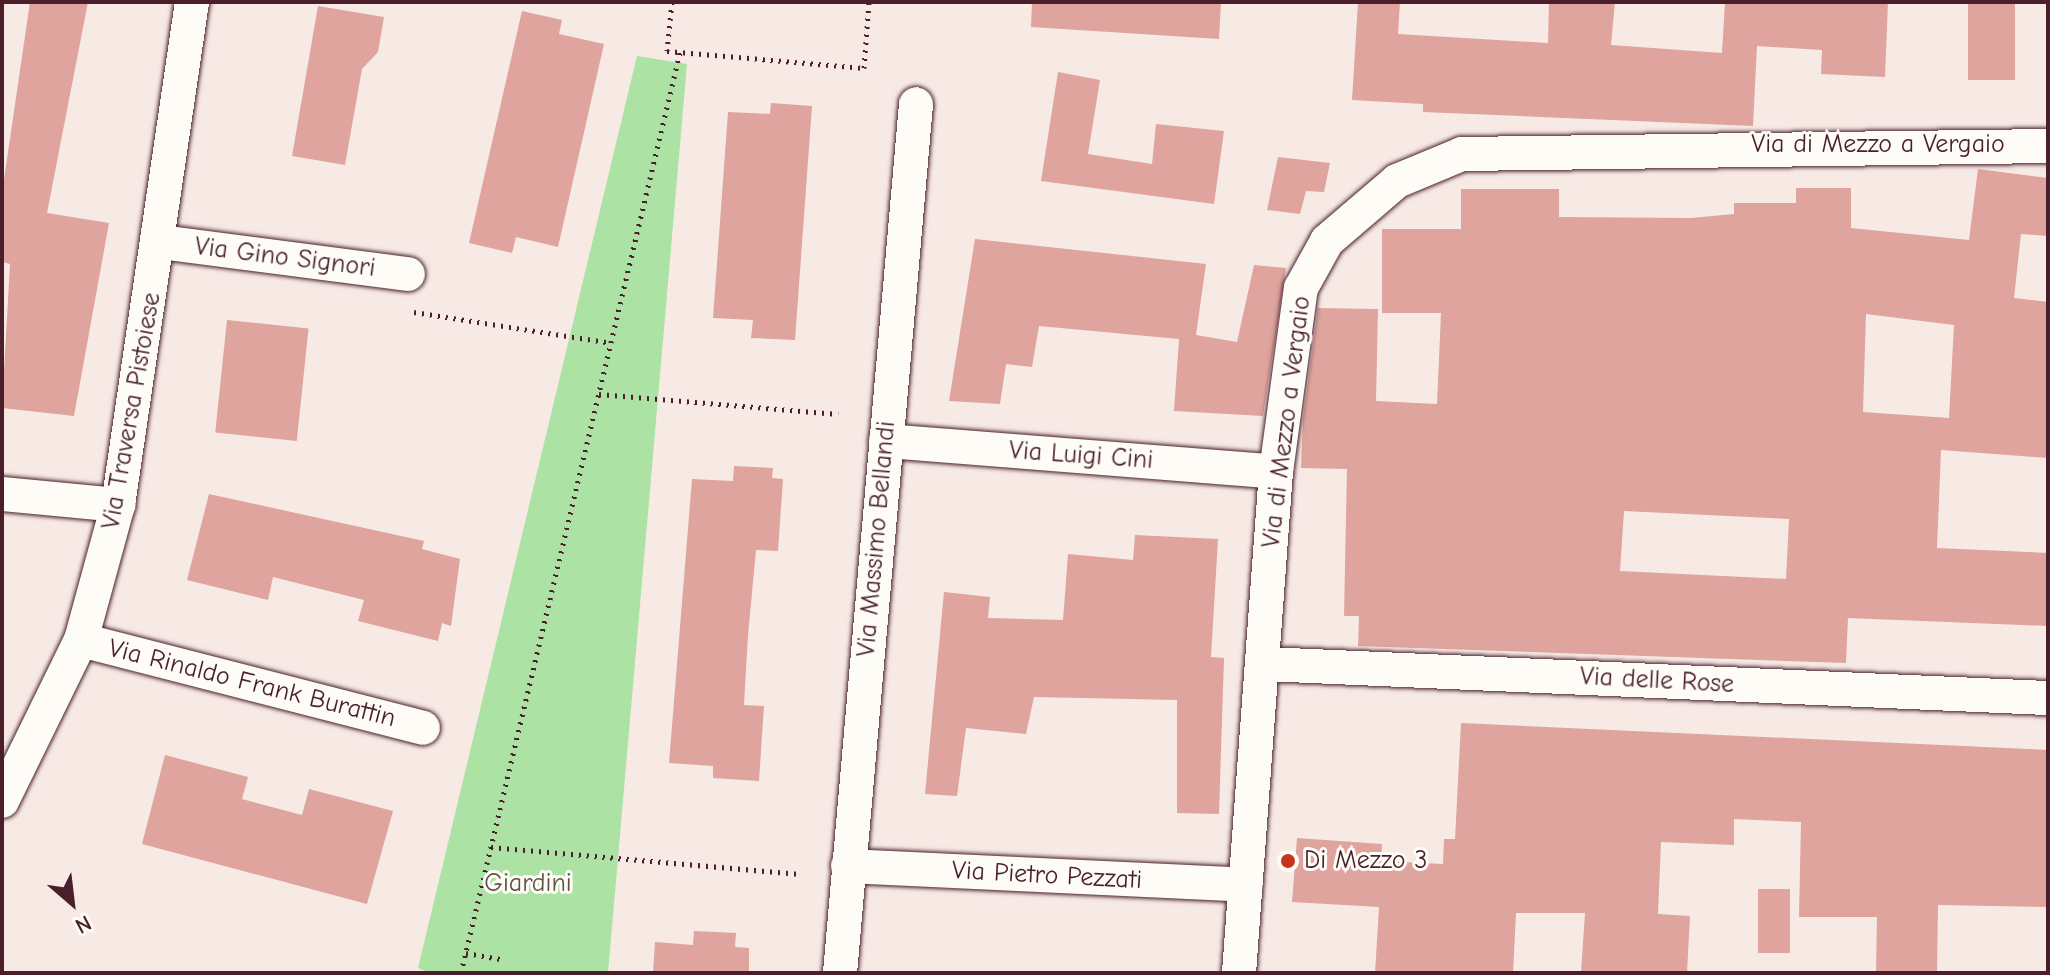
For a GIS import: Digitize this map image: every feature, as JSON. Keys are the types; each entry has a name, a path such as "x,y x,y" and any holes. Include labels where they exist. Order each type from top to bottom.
{"street":[{"name":"Via Traversa Pistoiese","path":"2,801 81,640 118,505 161,242 192,2"},
{"name":"Via Massimo Bellandi","path":"840,973 916,104"},
{"name":"Via di Mezzo a Vergaio","path":"1239,973 1265,664 1276,472 1295,312 1311,266 1357,211 1428,165 1503,149 2048,146"},
{"name":"Via Gino Signori","path":"161,242 408,274"},
{"name":"Via Luigi Cini","path":"886,441 1276,472"},
{"path":"2,494 118,505"},
{"name":"Via Rinaldo Frank Burattin","path":"81,640 423,728"},
{"name":"Via delle Rose","path":"1265,664 2048,698"},
{"name":"Via Pietro Pezzati","path":"848,866 1246,885"}],"path":[{"path":"672,2 667,51 864,68 869,2"},
{"path":"461,973 680,52"},
{"path":"412,312 611,343"},
{"path":"599,394 838,414"},
{"path":"491,847 801,874"},
{"path":"466,953 500,959"}],"green space":[{"name":"Giardini","path":"637,56 687,64 608,973 430,973 418,968"}],"building":[{"path":"30,2 88,2 47,213 109,223 74,416 2,408 10,264 2,262 2,193"},
{"path":"1032,2 1221,2 1219,39 1031,27"},
{"path":"1358,2 1400,2 1398,34 1548,43 1549,2 1615,2 1611,45 1722,53 1725,2 1888,2 1885,77 1821,74 1822,50 1757,46 1753,126 1423,112 1423,104 1352,100"},
{"path":"1968,2 2015,2 2015,80 1968,80"},
{"path":"318,6 384,17 378,52 362,69 345,165 292,156"},
{"path":"522,11 562,20 559,34 604,44 558,247 516,237 512,253 469,243"},
{"path":"1058,72 1100,80 1088,154 1152,164 1156,124 1224,131 1214,204 1041,181"},
{"path":"771,103 812,106 795,340 751,338 753,320 713,318 728,112 770,114"},
{"path":"1278,157 1330,163 1324,192 1306,191 1300,214 1267,210"},
{"path":"1978,169 2048,178 2048,236 2021,234 2014,298 2048,302 2048,458 1941,450 1937,548 2048,553 2048,626 1848,618 1846,663 1358,646 1359,616 1344,616 1347,469 1301,468 1303,419 1318,308 1378,309 1376,401 1437,404 1441,313 1382,313 1382,229 1461,229 1461,189 1559,189 1559,217 1691,218 1734,214 1734,203 1796,203 1796,188 1851,188 1851,228 1969,240","holes":["1866,314 1954,325 1949,418 1863,412","1624,511 1789,519 1786,579 1620,571"]},
{"path":"975,239 1206,264 1196,335 1237,342 1254,265 1286,268 1263,416 1174,411 1179,339 1039,326 1032,367 1006,364 1000,404 949,401"},
{"path":"227,320 309,329 297,441 215,432"},
{"path":"734,466 773,468 772,478 783,479 778,551 756,550 748,635 744,705 764,706 759,781 713,778 713,766 669,763 692,479 733,481"},
{"path":"209,494 424,541 422,549 460,559 451,626 442,623 438,641 358,621 364,600 273,577 268,600 187,580"},
{"path":"1135,535 1218,539 1211,657 1224,658 1219,814 1177,813 1177,700 1034,697 1026,734 966,728 957,796 925,794 944,592 990,597 988,618 1063,620 1068,554 1133,560"},
{"path":"1461,723 2048,750 2048,907 1938,905 1937,973 1876,973 1877,917 1799,917 1801,822 1734,819 1734,845 1661,842 1658,914 1690,916 1687,973 1581,973 1585,913 1516,913 1513,973 1375,973 1379,907 1292,902 1297,838 1382,844 1381,861 1443,864 1444,839 1455,839"},
{"path":"165,755 248,777 242,799 302,815 309,789 393,811 367,904 142,844"},
{"path":"1758,889 1790,889 1790,953 1758,953"},
{"path":"694,931 736,933 735,947 749,948 749,973 653,973 655,942 693,945"}],"place":[{"name":"Di Mezzo 3","path":"1288,861"}]}
